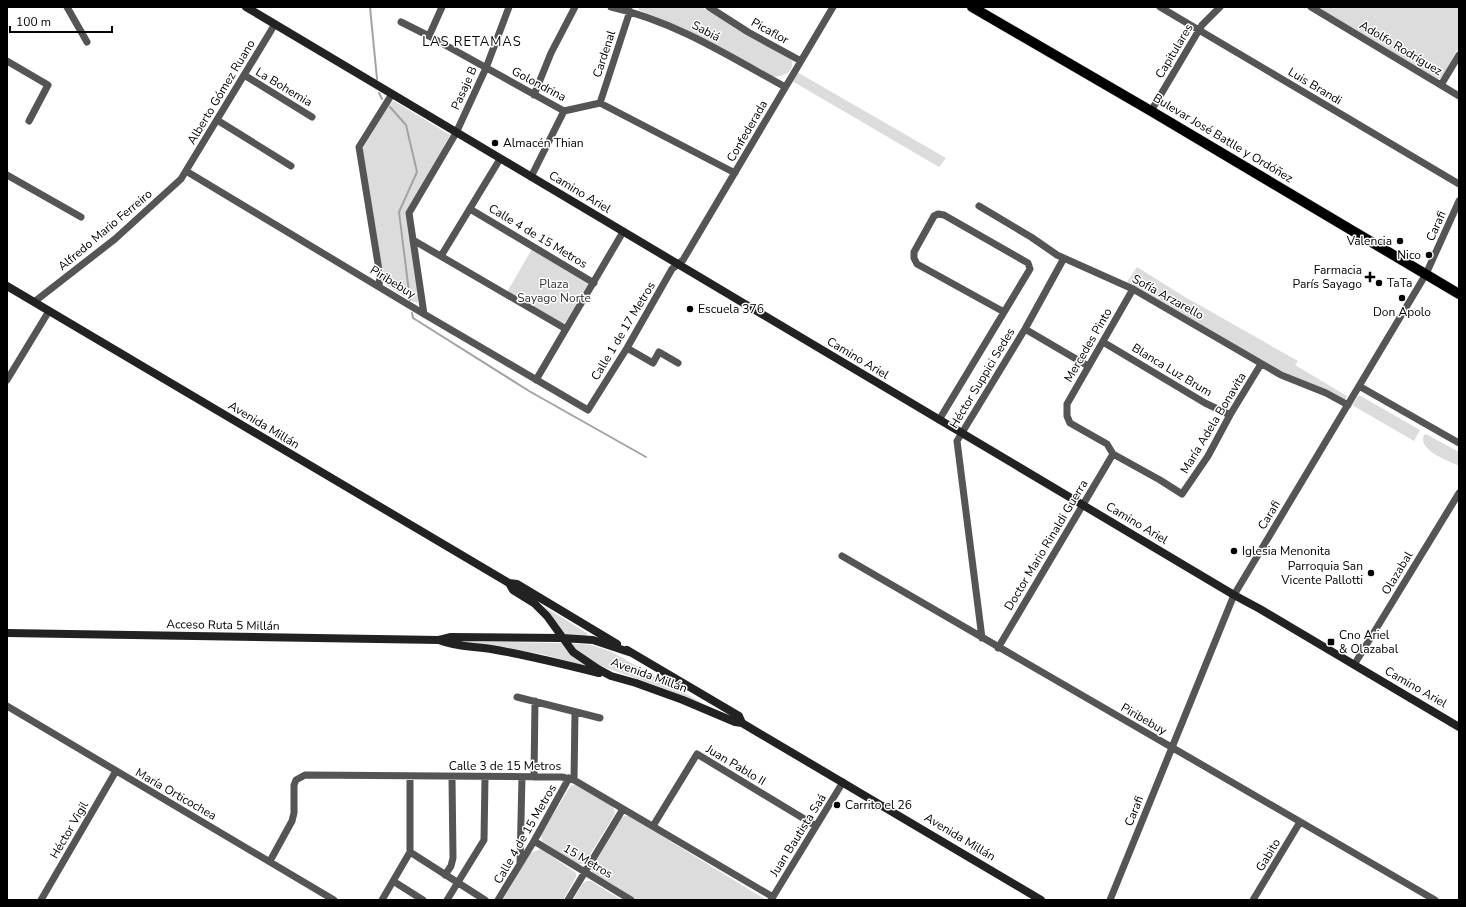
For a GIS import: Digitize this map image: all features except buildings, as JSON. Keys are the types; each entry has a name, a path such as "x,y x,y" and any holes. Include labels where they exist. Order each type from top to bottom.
{"main road":[{"name":"Bulevar José Batlle y Ordóñez","path":"972,7 1151,111 1459,294"}],"street":[{"path":"66,7 87,42"},
{"name":"Camino Ariel","path":"246,7 939,420 1459,727"},
{"path":"429,36 442,7"},
{"name":"Pasaje B","path":"424,314 409,217 411,210 456,133 486,68 509,7"},
{"path":"534,95 551,54 575,7"},
{"name":"Sabiá","path":"611,7 630,11 677,28 785,87"},
{"name":"Picaflor","path":"710,7 748,32 800,61"},
{"name":"Confederada","path":"678,265 683,260 833,7"},
{"name":"Luis Brandi","path":"1160,7 1459,184"},
{"name":"Capitulares","path":"1151,111 1199,30 1211,15 1220,7"},
{"name":"Adolfo Rodríguez","path":"1311,7 1459,96"},
{"name":"Cardenal","path":"600,103 630,11"},
{"name":"Golondrina","path":"401,22 564,111 600,103"},
{"name":"Alberto Gómez Ruano","path":"186,171 275,24"},
{"path":"1441,85 1459,55"},
{"path":"7,61 48,85 29,121"},
{"name":"La Bohemia","path":"244,75 312,117"},
{"path":"379,286 380,276 359,147 392,94"},
{"path":"600,103 735,173"},
{"path":"532,177 564,111"},
{"path":"217,120 291,166"},
{"path":"442,256 500,159"},
{"name":"Piribebuy","path":"186,171 424,314 588,410"},
{"name":"Alfredo Mario Ferreiro","path":"34,302 114,239 181,179 186,171"},
{"path":"7,175 81,217"},
{"name":"Carafi","path":"1110,900 1234,595 1426,274 1459,201"},
{"name":"Sofía Arzarello","path":"978,206 1031,237 1057,255 1133,289 1281,375 1326,393 1348,406"},
{"name":"Calle 4 de 15 Metros","path":"470,209 594,283"},
{"path":"939,420 1030,269 1028,263 944,215 938,214 934,216 914,252 914,258 917,264 1004,312"},
{"path":"536,380 623,232"},
{"path":"413,240 566,329"},
{"name":"Héctor Suppici Sedes","path":"982,638 957,441 1025,329 1064,258"},
{"name":"Calle 1 de 17 Metros","path":"588,410 627,348 672,269 678,265"},
{"name":"Avenida Millán","path":"7,286 509,583 517,584 739,716 742,722"},
{"name":"Mercedes Pinto","path":"1113,454 1107,444 1070,423 1066,414 1067,404 1133,289"},
{"path":"7,380 49,311"},
{"path":"1025,329 1088,366"},
{"name":"Blanca Luz Brum","path":"1103,342 1205,403 1230,415"},
{"path":"627,348 653,363 659,352 678,362"},
{"name":"María Adela Bonavita","path":"1113,454 1182,494 1208,456 1230,415 1261,364"},
{"path":"1359,386 1459,443"},
{"name":"Doctor Mario Rinaldi Guerra","path":"998,648 1113,454"},
{"name":"Olazabal","path":"1354,665 1459,493"},
{"name":"Piribebuy","path":"842,556 998,648 1435,900"},
{"name":"Avenida Millán","path":"509,583 513,590 534,603 547,616 573,652 585,661 611,676 636,683 683,700 735,722 742,722 1041,900"},
{"name":"Acceso Ruta 5 Millán","path":"7,633 440,640 451,637 562,638 593,640 632,653"},
{"name":"Acceso Ruta 5 Millán","path":"440,640 450,644 490,649 543,659 611,676"},
{"path":"517,697 600,718"},
{"path":"534,777 535,701"},
{"name":"María Orticochea","path":"7,706 334,900"},
{"path":"572,779 575,712"},
{"name":"Juan Pablo II","path":"653,826 697,754 816,826"},
{"name":"Héctor Vigil","path":"41,900 116,771"},
{"name":"Calle 3 de 15 Metros","path":"270,861 292,821 294,813 294,785 301,777 305,775 534,777 572,779 772,898"},
{"path":"382,900 410,852 410,776"},
{"path":"445,875 451,866 453,858 452,777"},
{"path":"447,900 459,883 484,840 485,777"},
{"path":"520,864 522,777"},
{"name":"Calle 4 de 15 Metros","path":"498,900 572,779"},
{"name":"Juan Bautista Saá","path":"772,898 843,782"},
{"path":"568,900 623,808"},
{"name":"Gabito","path":"1253,900 1300,822"},
{"name":"15 Metros","path":"534,841 631,900"},
{"path":"410,852 486,900"},
{"path":"393,881 423,900"}],"green space":[{"path":"638,7 701,7 789,58 792,61 790,71 784,75 774,77 691,33 639,10"},
{"path":"1316,7 1455,7 1459,9 1459,47 1442,77 1438,79"},
{"path":"797,72 946,158 939,167 792,81"},
{"path":"394,101 450,135 406,213 419,300 417,303 385,283 362,150 390,103"},
{"name":"Plaza Sayago Norte","path":"532,249 588,284 565,323 561,324 507,292"},
{"path":"1137,267 1185,297 1298,361 1295,365 1347,396 1345,401 1287,376 1127,282"},
{"path":"1359,395 1420,430 1414,441 1352,405"},
{"path":"1426,434 1459,452 1459,466 1429,450 1423,440 1424,435"},
{"path":"543,606 587,633 586,637 564,636"},
{"path":"457,641 561,643 570,654 587,666 541,654"},
{"path":"569,643 591,645 610,651 704,704 598,665 586,659"},
{"path":"577,785 613,806 615,814 584,864 577,864 542,841 541,835 570,787"},
{"path":"629,816 765,900 637,900 592,873 591,866 620,818"},
{"path":"541,849 576,873 576,877 563,900 503,900 530,853"},
{"path":"591,881 621,900 573,900 583,883"}],"waterway":[{"path":"370,7 377,79"},
{"path":"379,93 382,99"},
{"path":"390,107 406,125 417,172 399,212 410,300"},
{"path":"412,313 413,318 529,391 646,457"}],"place":[{"name":"Almacén Thian","path":"495,143"},
{"name":"Valencia","path":"1400,241"},
{"name":"Nico","path":"1429,255"},
{"name":"Farmacia París Sayago","path":"1370,277"},
{"name":"TaTa","path":"1379,283"},
{"name":"Don Apolo","path":"1402,298"},
{"name":"Escuela 376","path":"690,309"},
{"name":"Iglesia Menonita","path":"1234,551"},
{"name":"Parroquia San Vicente Pallotti","path":"1371,573"},
{"name":"Cno Ariel & Olazabal","path":"1331,642"},
{"name":"Carrito el 26","path":"837,805"}],"district":[{"name":"LAS RETAMAS","path":"472,41"}]}
